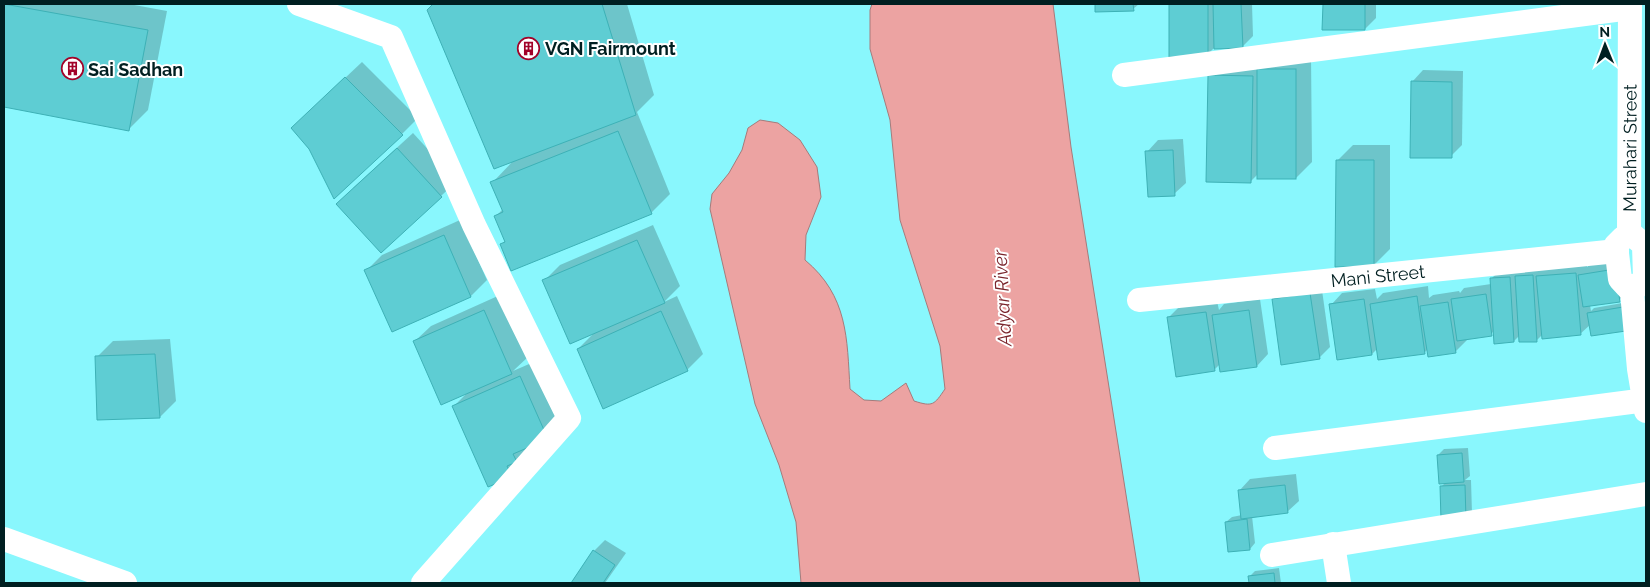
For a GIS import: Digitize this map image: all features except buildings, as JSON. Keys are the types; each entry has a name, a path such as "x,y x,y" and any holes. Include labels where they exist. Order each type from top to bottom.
{"street":[{"path":"299,4 391,37 474,225 569,418 423,583"},
{"path":"1124,75 1630,6"},
{"name":"Murahari Street","path":"1623,241 1630,6"},
{"path":"1275,448 1646,404 1639,369 1632,292 1645,278 1644,245 1623,241"},
{"name":"Mani Street","path":"1139,300 1623,241"},
{"path":"1272,554 1646,494"},
{"path":"4,539 125,583"},
{"path":"1333,544 1339,583"}],"water":[{"name":"Adyar River","path":"872,4 1053,4 1071,147 1140,583 801,583 796,522 779,465 755,404 710,209 712,194 729,173 742,150 748,128 760,120 778,123 800,140 817,167 821,197 806,235 805,260 830,288 837,303 846,335 850,389 864,400 881,401 906,383 914,401 929,404 938,398 945,389 940,346 900,220 890,120 870,49 870,10"}],"place":[{"name":"VGN Fairmount","path":"529,48"},
{"name":"Sai Sadhan","path":"72,69"}]}
